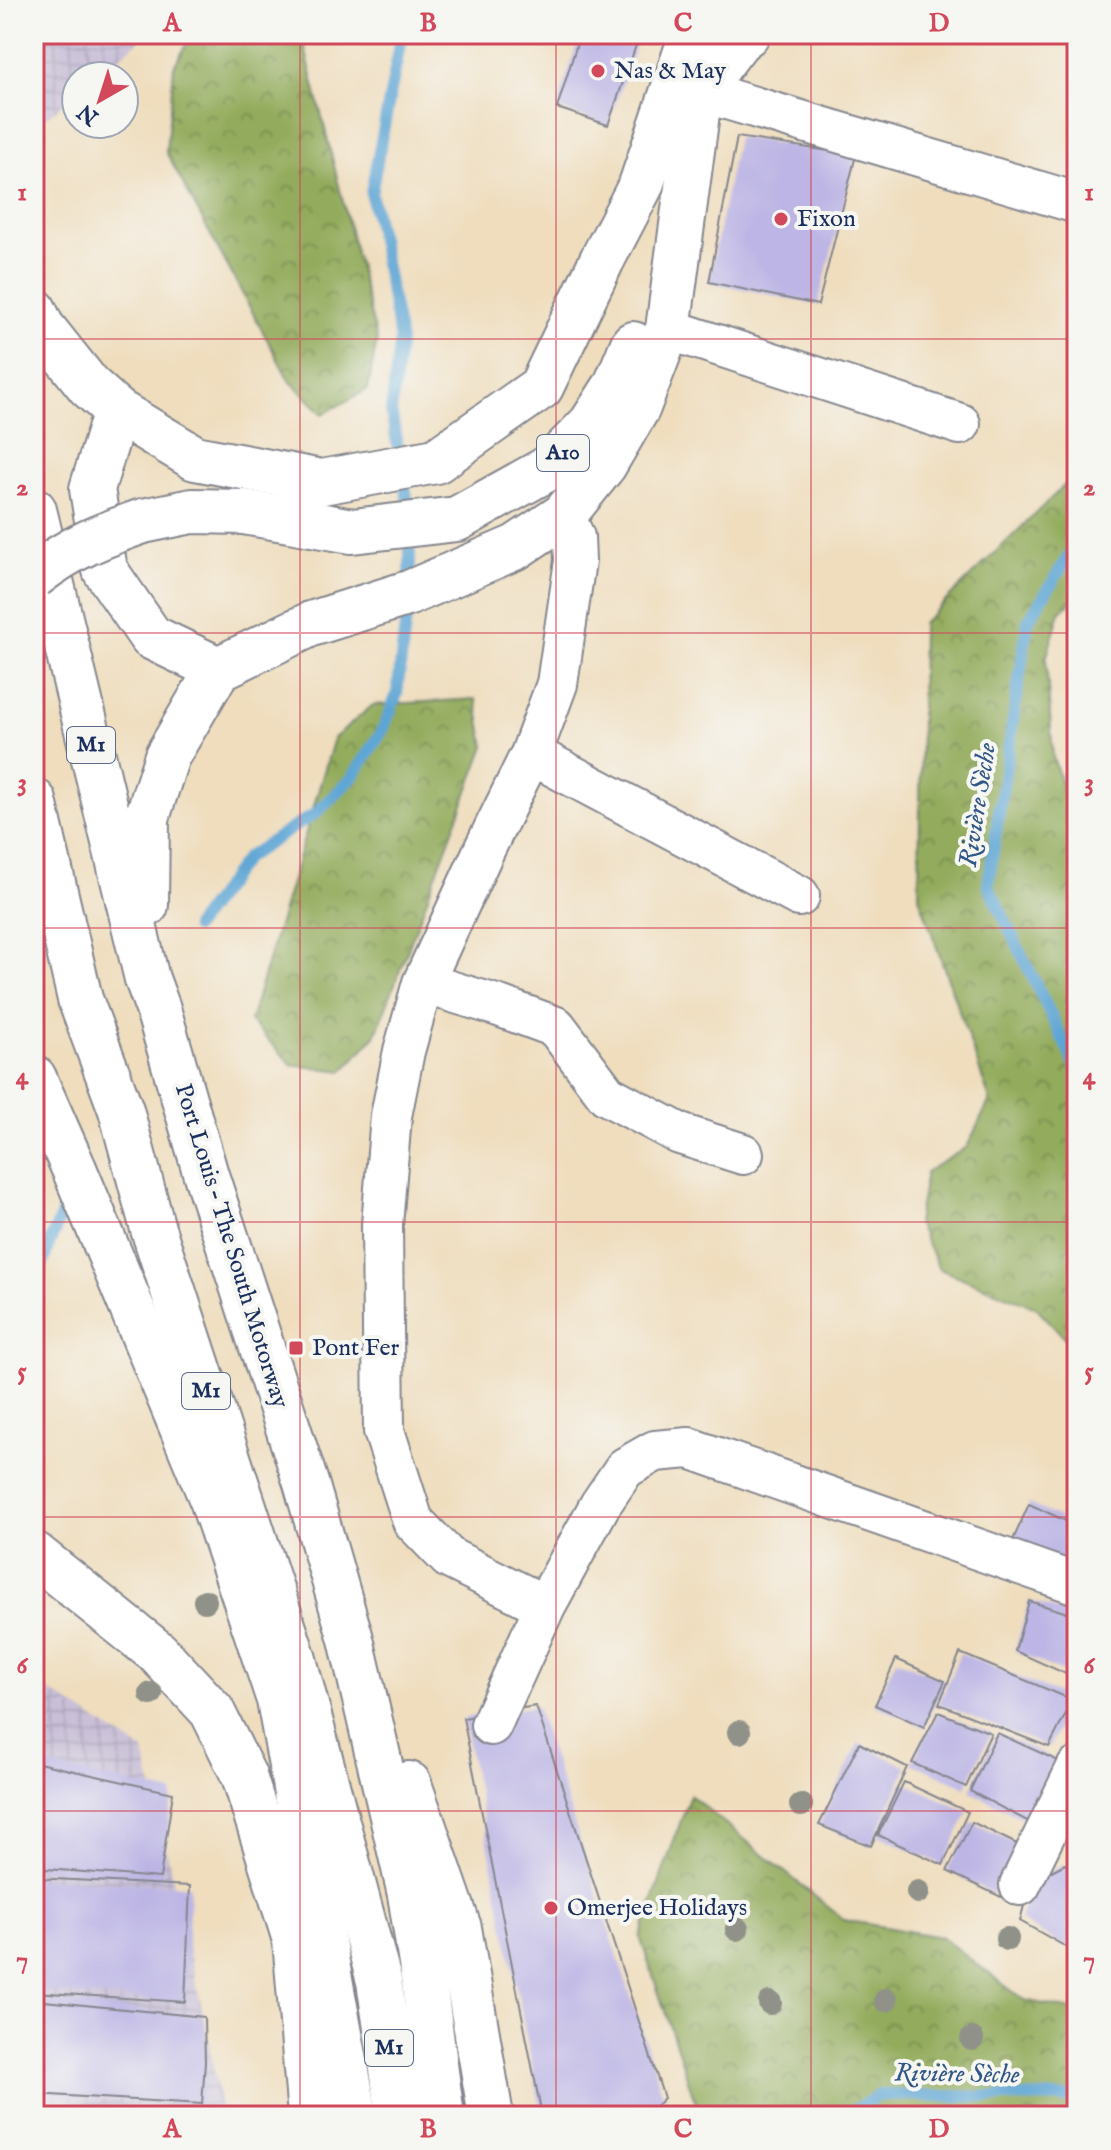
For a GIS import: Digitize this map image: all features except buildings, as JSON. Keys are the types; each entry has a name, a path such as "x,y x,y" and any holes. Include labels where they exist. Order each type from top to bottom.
{"main road":[{"path":"147,979 147,818 167,756 218,669 311,624 409,593 516,547 564,515 604,465 638,407 668,329 700,91 738,41 747,34"},
{"path":"34,310 42,327 89,386 117,411 195,458 322,482 436,461 541,387 641,185 692,36"},
{"name":"A10","path":"34,576 90,540 143,521 192,511 244,512 352,531 457,519 547,469 591,424 616,385 636,337 692,36"},
{"path":"117,411 92,489 105,570 151,637 218,669"},
{"name":"Port Louis – The South Motorway","path":"34,510 147,979 206,1175 306,1483 354,1654 410,1894 442,2116"},
{"name":"M1","path":"34,801 80,999 121,1110 153,1229 293,1656 379,1981 399,2116"},
{"path":"34,1078 212,1500 279,1700 355,2116"},
{"path":"306,1483 459,1928 491,2116"},
{"path":"212,1500 293,1656"},
{"path":"34,1554 158,1653 212,1711 219,1724 244,1776 295,1940 310,2116"}],"street":[{"path":"700,91 1077,203"},
{"path":"668,329 960,424"},
{"path":"545,1606 449,1558 413,1521 384,1431 382,1225 391,1116 404,1051 423,983 531,754 557,684 575,561 574,537 564,515"},
{"path":"531,754 799,896"},
{"path":"423,983 556,1027 607,1095 680,1134 743,1154"},
{"path":"491,1725 545,1606 600,1505 625,1468 655,1451 689,1448 1077,1584"},
{"path":"1020,1885 1077,1768"}],"shaded area":[{"path":"34,34 147,34 116,60 60,60 60,106 34,128"},
{"path":"34,1681 144,1751 204,2017 222,2116 34,2116"}],"green space":[{"path":"193,34 401,34 400,39 304,44 377,340 368,389 323,414 289,380 166,152 174,66"},
{"path":"1077,473 1077,596 1060,612 1046,659 1053,757 1077,834 1077,1351 1036,1307 939,1269 917,1223 926,1172 967,1147 990,1100 919,896 922,624"},
{"path":"476,699 485,746 375,1036 343,1071 292,1065 250,1021 334,738 373,705"},
{"path":"690,1795 844,1920 941,1937 1024,2000 1077,2011 1077,2116 700,2116 640,1937"}],"waterway":[{"path":"402,34 371,193 400,339 391,411 410,513 410,582"},
{"name":"Rivière Sèche","path":"1077,543 1028,621 988,885 1077,1069"},
{"path":"195,927 246,858 316,813 352,778 383,730 397,694 408,600"},
{"path":"34,1293 49,1244 72,1191"},
{"name":"Rivière Sèche","path":"843,2116 880,2095 1077,2098"}],"place":[{"name":"Nas & May","path":"598,71"},
{"name":"Fixon","path":"781,219"},
{"name":"Pont Fer","path":"296,1348"},
{"name":"Omerjee Holidays","path":"551,1908"}]}
